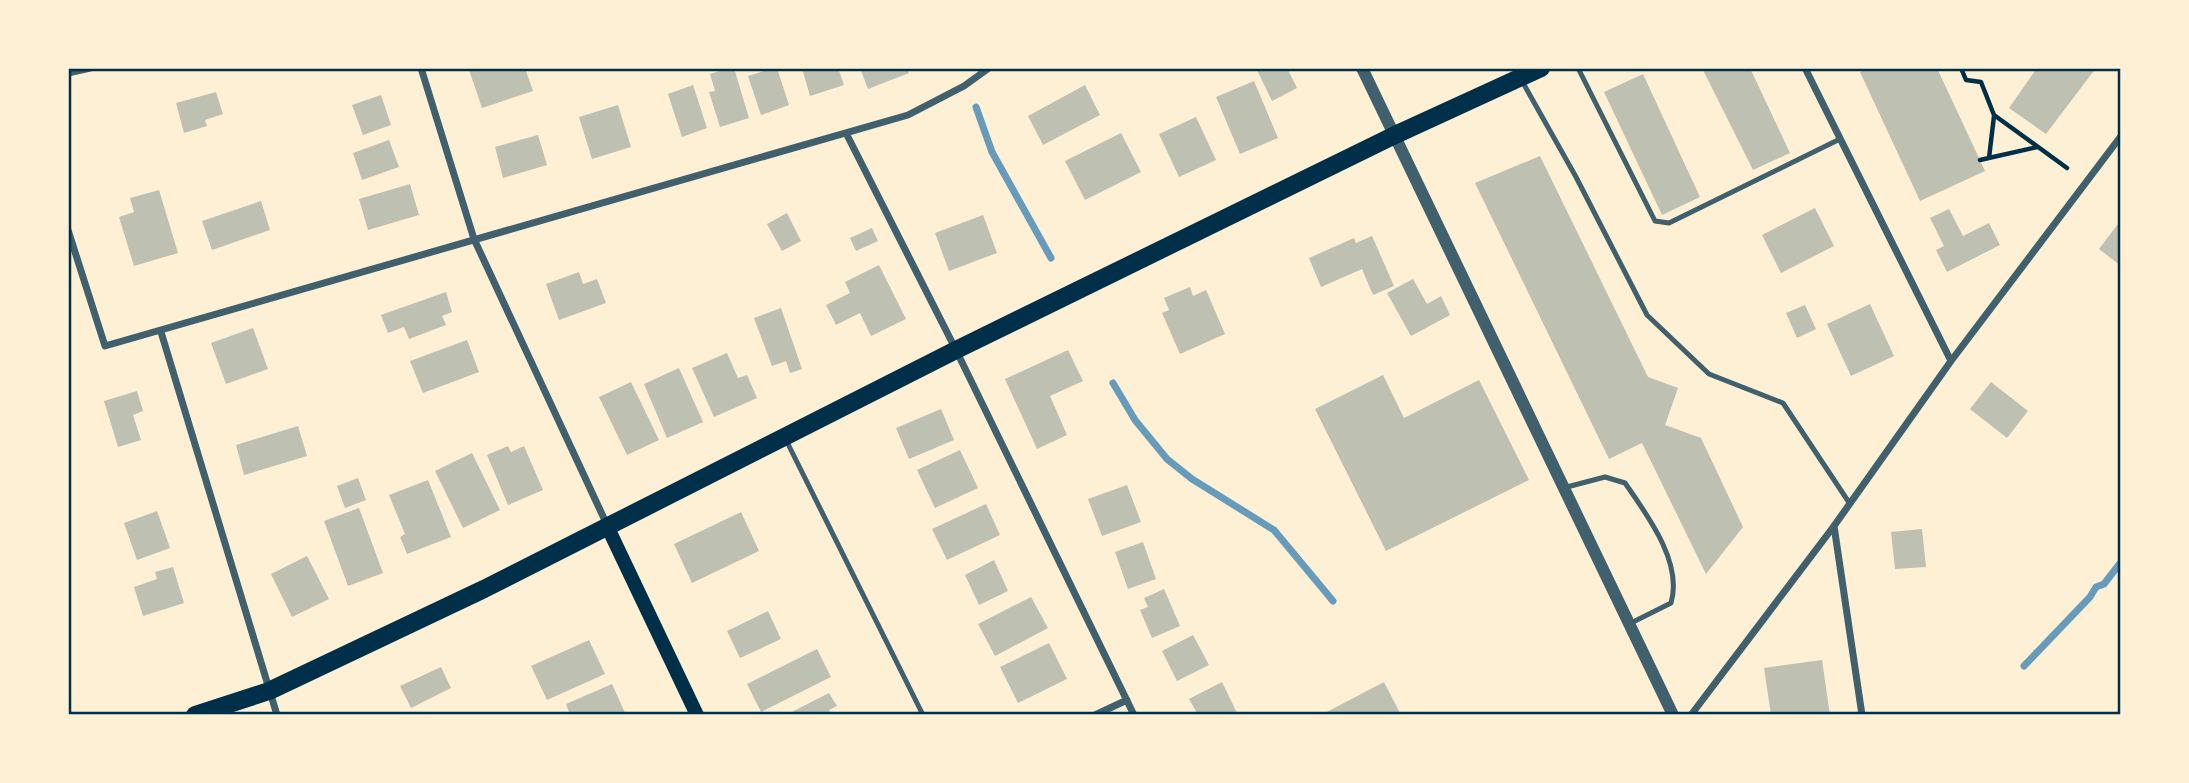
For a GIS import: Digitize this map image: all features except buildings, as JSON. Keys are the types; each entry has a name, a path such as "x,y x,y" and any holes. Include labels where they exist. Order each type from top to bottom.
{"main road":[{"path":"195,715 270,691 608,528 956,350 1395,135 1541,68"},
{"path":"608,528 697,715"}],"street":[{"path":"68,73 89,68"},
{"path":"421,68 474,239 608,528"},
{"path":"68,230 105,346 908,115 964,86 989,68"},
{"path":"1363,68 1673,715"},
{"path":"1805,68 1951,361"},
{"path":"846,133 1135,715"},
{"path":"1692,715 1834,526 1951,361 2121,136"},
{"path":"160,332 277,715"},
{"path":"1834,526 1862,715"},
{"path":"1095,715 1127,699"}],"lane":[{"path":"1578,68 1655,221 1669,223 1840,139"},
{"path":"1520,78 1576,177 1647,314 1709,374 1783,403 1850,504"},
{"path":"784,438 923,715"},
{"path":"1563,488 1605,477 1625,483 1660,537 1676,586 1671,603 1629,624"}],"path":[{"path":"1961,68 1966,80 1981,82 1994,115 1989,158"},
{"path":"1994,115 2067,168"},
{"path":"1980,160 2038,147"}],"waterway":[{"path":"976,107 992,152 1051,258"},
{"path":"1113,383 1135,420 1167,459 1192,479 1274,530 1333,601"},
{"path":"2024,666 2090,597 2096,587 2104,584 2121,562"}]}
